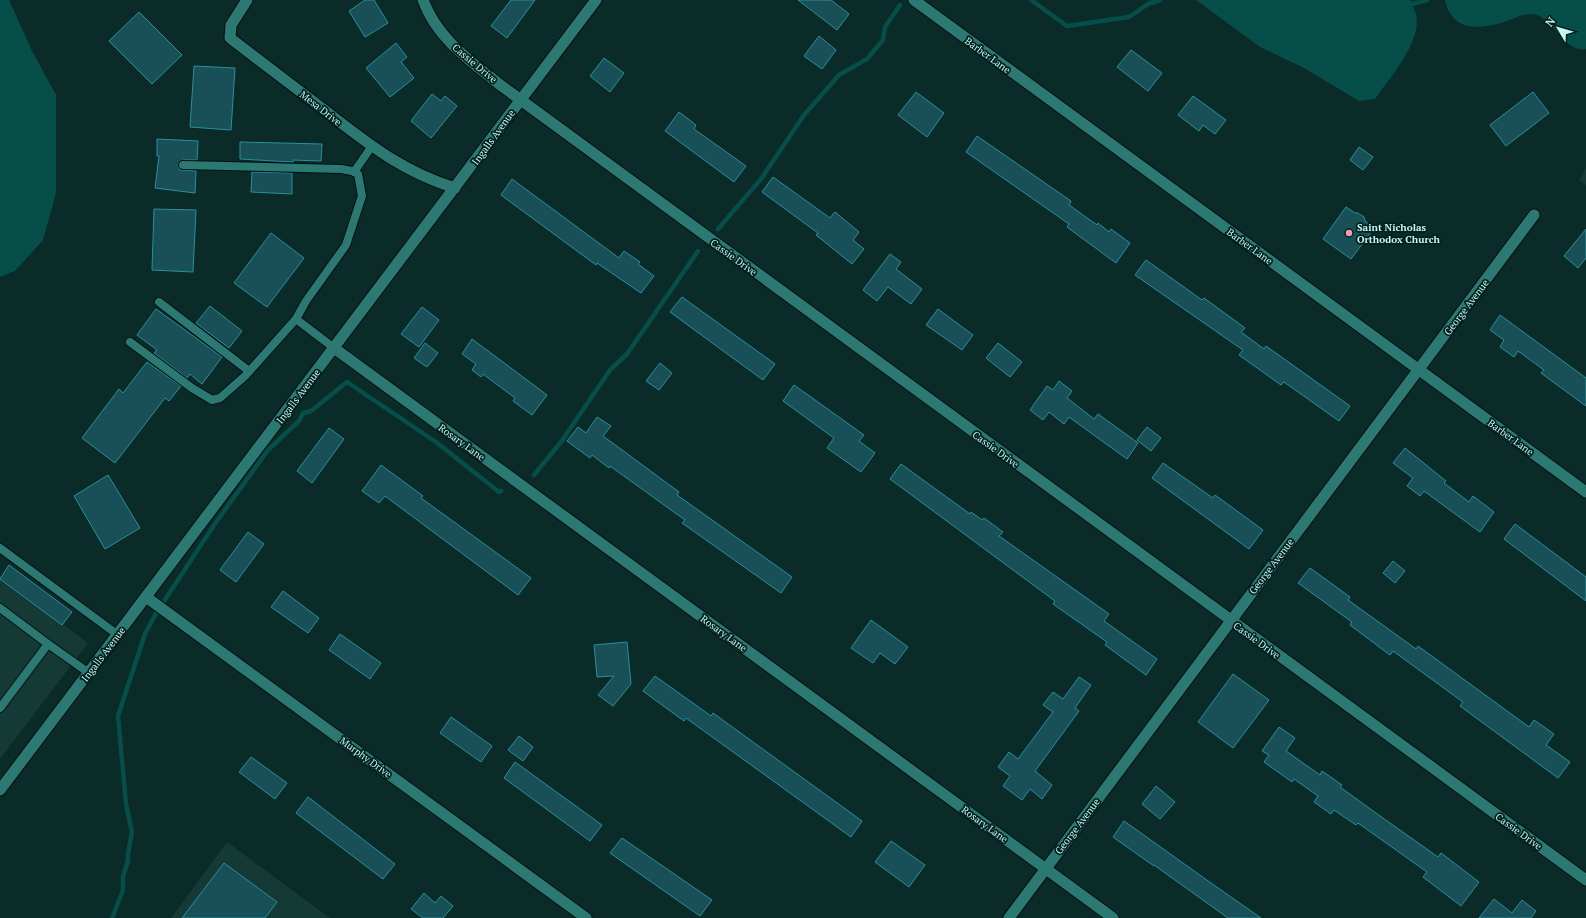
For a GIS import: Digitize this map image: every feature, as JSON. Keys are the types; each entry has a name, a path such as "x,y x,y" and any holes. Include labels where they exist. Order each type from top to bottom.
{"street":[{"name":"Mesa Drive","path":"247,0 231,25 230,38 372,146 409,170 428,180 455,188"},
{"name":"Cassie Drive","path":"423,0 429,17 454,48 520,100 1586,880"},
{"name":"Ingalls Avenue","path":"0,790 596,0"},
{"name":"Barber Lane","path":"914,0 1586,492"},
{"name":"George Avenue","path":"1009,918 1534,215"},
{"name":"Rosary Lane","path":"334,348 1113,918"},
{"name":"Murphy Drive","path":"146,597 586,918"}],"lane":[{"path":"354,172 372,146"},
{"path":"130,342 192,388 212,400 220,398 249,371 296,319 306,301 346,245 362,196 358,174 354,172 341,170 183,165"},
{"path":"159,302 249,371"},
{"path":"296,319 334,348"},
{"path":"0,548 118,635"},
{"path":"0,608 89,673"},
{"path":"0,708 48,644"}],"shaded area":[{"path":"0,0 9,0 32,51 56,95 56,193 43,240 15,271 0,277"},
{"path":"1196,0 1411,0 1416,14 1417,24 1415,35 1410,47 1396,70 1375,99 1359,101 1304,68 1260,47"},
{"path":"1445,0 1586,0 1586,49 1578,49 1572,46 1546,20 1531,14 1482,27 1466,25 1453,17 1448,10"},
{"path":"1586,168 1586,185 1579,180"},
{"path":"0,577 88,643 0,759"},
{"path":"227,842 330,918 171,918"}],"building":[{"path":"365,0 374,0 388,23 365,37 349,11"},
{"path":"511,0 535,0 507,38 491,26"},
{"path":"798,0 831,0 849,14 837,30"},
{"path":"139,12 182,55 152,84 109,41"},
{"path":"819,36 836,50 822,69 804,56"},
{"path":"396,43 407,57 401,62 414,78 390,97 366,68"},
{"path":"1131,50 1162,73 1148,91 1117,67"},
{"path":"604,58 624,73 610,92 590,76"},
{"path":"194,66 235,68 231,130 190,127"},
{"path":"916,92 944,113 927,137 898,115"},
{"path":"1533,92 1549,113 1506,146 1490,125"},
{"path":"432,94 441,101 445,96 457,106 431,138 411,121"},
{"path":"1193,96 1226,120 1215,134 1203,125 1199,131 1178,115"},
{"path":"679,112 696,125 694,129 746,166 734,182 665,131"},
{"path":"977,136 1071,201 1069,205 1097,225 1098,223 1109,232 1111,229 1130,243 1116,263 1067,227 1069,224 966,152"},
{"path":"157,139 198,141 197,160 183,160 178,164 180,170 196,171 195,193 155,188 159,156 157,156"},
{"path":"240,142 322,144 321,161 293,160 293,162 240,159"},
{"path":"1359,147 1373,157 1363,170 1350,160"},
{"path":"252,172 292,173 292,194 251,192"},
{"path":"773,177 830,218 835,212 859,232 853,240 864,249 852,264 816,235 818,233 762,192"},
{"path":"512,179 619,258 624,251 640,262 638,264 654,276 641,293 597,263 596,265 501,195"},
{"name":"Saint Nicholas Orthodox Church","path":"1346,207 1364,217 1365,221 1374,228 1351,259 1323,239"},
{"path":"154,209 196,210 193,272 152,270"},
{"path":"1586,229 1586,258 1578,268 1564,256"},
{"path":"271,233 304,258 267,307 234,283"},
{"path":"890,254 901,262 896,269 922,289 911,304 888,287 877,301 863,290"},
{"path":"1146,260 1202,300 1204,298 1245,328 1241,332 1264,349 1266,346 1350,406 1339,421 1284,382 1281,385 1239,355 1243,350 1135,275"},
{"path":"682,297 775,364 763,380 670,312"},
{"path":"210,306 242,331 229,348 196,323"},
{"path":"422,307 439,320 419,347 401,334"},
{"path":"156,309 222,357 202,384 190,374 187,378 154,353 157,350 137,335"},
{"path":"938,309 973,335 962,350 926,325"},
{"path":"1500,315 1586,378 1586,406 1541,373 1544,370 1518,351 1514,357 1500,347 1504,340 1490,330"},
{"path":"472,339 547,395 532,415 513,401 515,398 483,374 481,377 472,370 476,364 462,354"},
{"path":"425,343 438,353 427,367 414,358"},
{"path":"998,343 1022,362 1010,377 986,358"},
{"path":"147,362 181,386 169,401 165,398 115,463 82,438 119,389 123,393"},
{"path":"660,363 672,373 659,390 646,381"},
{"path":"1059,381 1072,391 1067,398 1094,419 1098,414 1138,443 1127,459 1069,417 1064,424 1049,412 1043,420 1030,410 1047,386 1053,390"},
{"path":"794,385 864,435 859,441 875,453 861,472 827,448 834,438 783,401"},
{"path":"597,417 611,426 603,436 679,492 677,495 792,577 781,593 682,523 685,520 610,466 609,468 592,455 590,458 567,441 578,427 586,433"},
{"path":"1147,427 1161,438 1151,451 1137,440"},
{"path":"329,428 344,439 312,483 297,471"},
{"path":"1405,448 1446,481 1444,483 1469,502 1473,496 1494,512 1480,532 1424,491 1420,496 1407,486 1413,478 1393,463"},
{"path":"1163,463 1213,498 1215,495 1263,530 1249,549 1152,478"},
{"path":"901,464 970,514 971,512 982,520 984,518 1003,532 999,536 1109,614 1104,621 1157,659 1146,675 1105,645 1107,642 1053,604 1055,601 890,479"},
{"path":"381,465 423,496 421,498 531,578 518,595 385,496 379,503 362,491"},
{"path":"108,475 140,528 105,549 74,496"},
{"path":"1515,524 1586,577 1586,601 1504,539"},
{"path":"248,532 264,544 236,582 220,570"},
{"path":"1393,561 1405,571 1395,583 1383,573"},
{"path":"9,565 72,612 62,625 0,579"},
{"path":"1310,568 1350,597 1348,600 1416,649 1418,646 1529,727 1534,720 1554,734 1546,745 1570,762 1558,778 1460,706 1463,702 1393,651 1390,655 1350,625 1352,622 1298,583"},
{"path":"283,591 319,618 308,633 271,607"},
{"path":"871,620 908,647 895,664 880,653 873,663 851,648"},
{"path":"340,634 381,663 370,679 329,650"},
{"path":"627,642 631,684 613,706 598,695 614,676 597,677 594,645"},
{"path":"1233,674 1269,700 1233,748 1198,722"},
{"path":"655,676 711,716 713,713 862,821 851,837 686,718 684,721 643,691"},
{"path":"1079,677 1091,685 1075,708 1079,711 1035,771 1052,785 1042,799 1030,789 1022,800 1003,786 1010,776 998,767 1009,752 1018,759 1053,712 1043,705 1053,692 1063,699"},
{"path":"451,717 492,746 481,762 440,733"},
{"path":"1279,727 1295,738 1286,751 1320,775 1322,771 1342,785 1340,787 1380,816 1438,857 1441,853 1479,882 1461,906 1423,877 1427,872 1358,823 1356,825 1334,810 1331,814 1314,802 1318,796 1294,779 1292,782 1264,762 1269,755 1262,751"},
{"path":"519,736 533,747 523,761 508,750"},
{"path":"251,757 287,783 275,799 239,772"},
{"path":"515,762 602,825 590,841 504,778"},
{"path":"1156,786 1175,802 1160,819 1142,804"},
{"path":"308,797 395,864 383,879 296,813"},
{"path":"1124,821 1261,918 1228,918 1113,837"},
{"path":"622,838 712,900 700,916 610,853"},
{"path":"891,841 925,865 909,887 875,862"},
{"path":"224,863 277,902 265,918 182,918"},
{"path":"424,893 435,903 441,896 453,906 443,918 423,918 411,909"},
{"path":"1494,899 1512,913 1522,900 1536,911 1531,918 1479,918"}],"waterway":[{"path":"1031,0 1067,26 1129,17 1148,4 1160,0"},
{"path":"1412,4 1427,0"},
{"path":"718,229 761,179 804,115 839,75 867,59 883,40 885,27 900,5"},
{"path":"534,475 561,442 610,370 627,354 698,251"},
{"path":"112,918 123,890 123,876 128,861 132,832 126,804 118,716 145,634 155,615 214,525 268,450 299,421 303,413 311,411 347,382 436,442 499,492 501,491"}],"place":[{"name":"Saint Nicholas Orthodox Church","path":"1349,233"}]}
